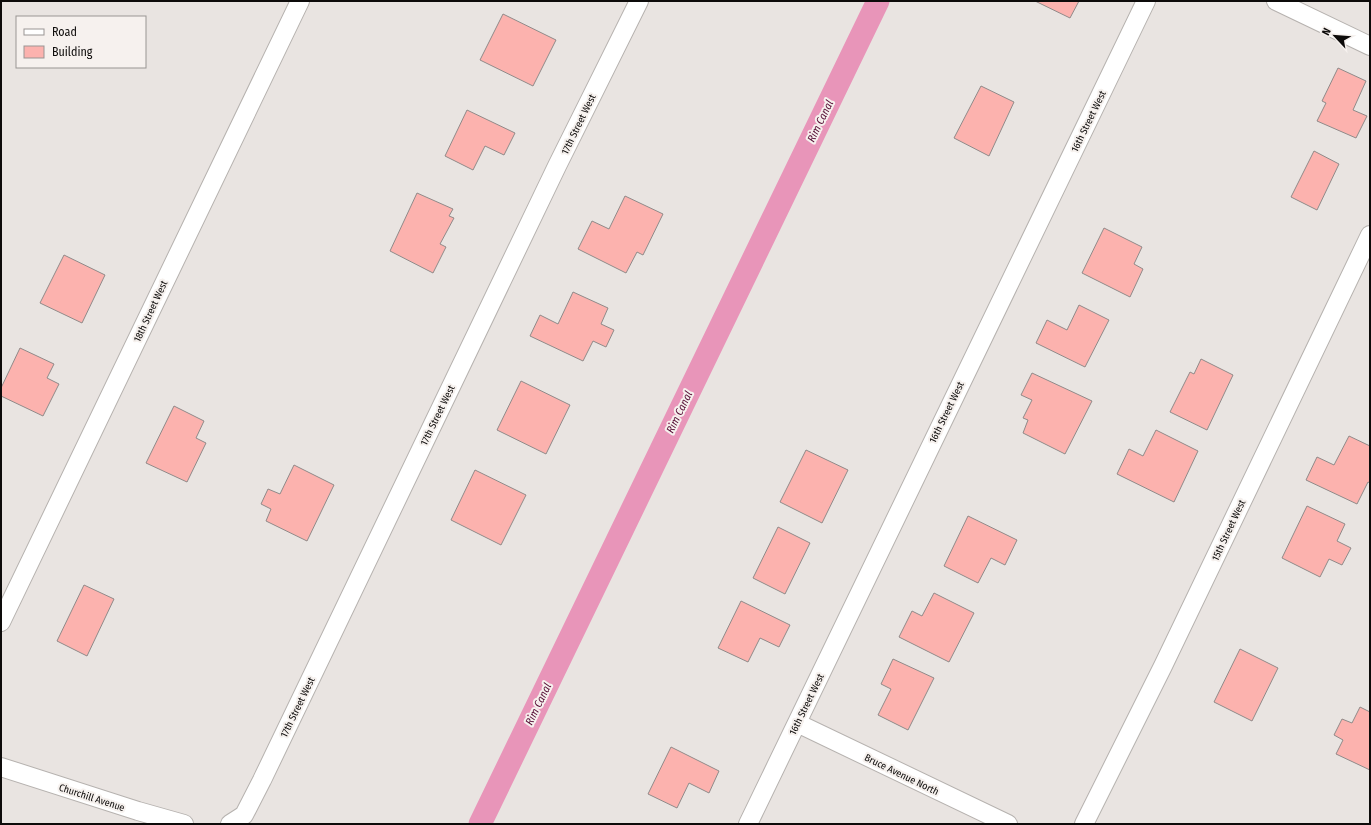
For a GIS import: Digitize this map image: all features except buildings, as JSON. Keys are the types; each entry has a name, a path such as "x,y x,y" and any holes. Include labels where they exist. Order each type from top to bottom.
{"street":[{"name":"18th Street West","path":"1,622 300,1"},
{"name":"17th Street West","path":"230,824 244,815 262,780 554,173 639,1"},
{"name":"16th Street West","path":"748,824 1146,1"},
{"path":"1276,1 1370,46"},
{"name":"15th Street West","path":"1084,824 1163,666 1370,235"},
{"name":"Bruce Avenue North","path":"797,723 1008,824"},
{"name":"Churchill Avenue","path":"1,767 138,812 184,824"}],"waterway":[{"name":"Rim Canal","path":"480,824 878,1"}]}
